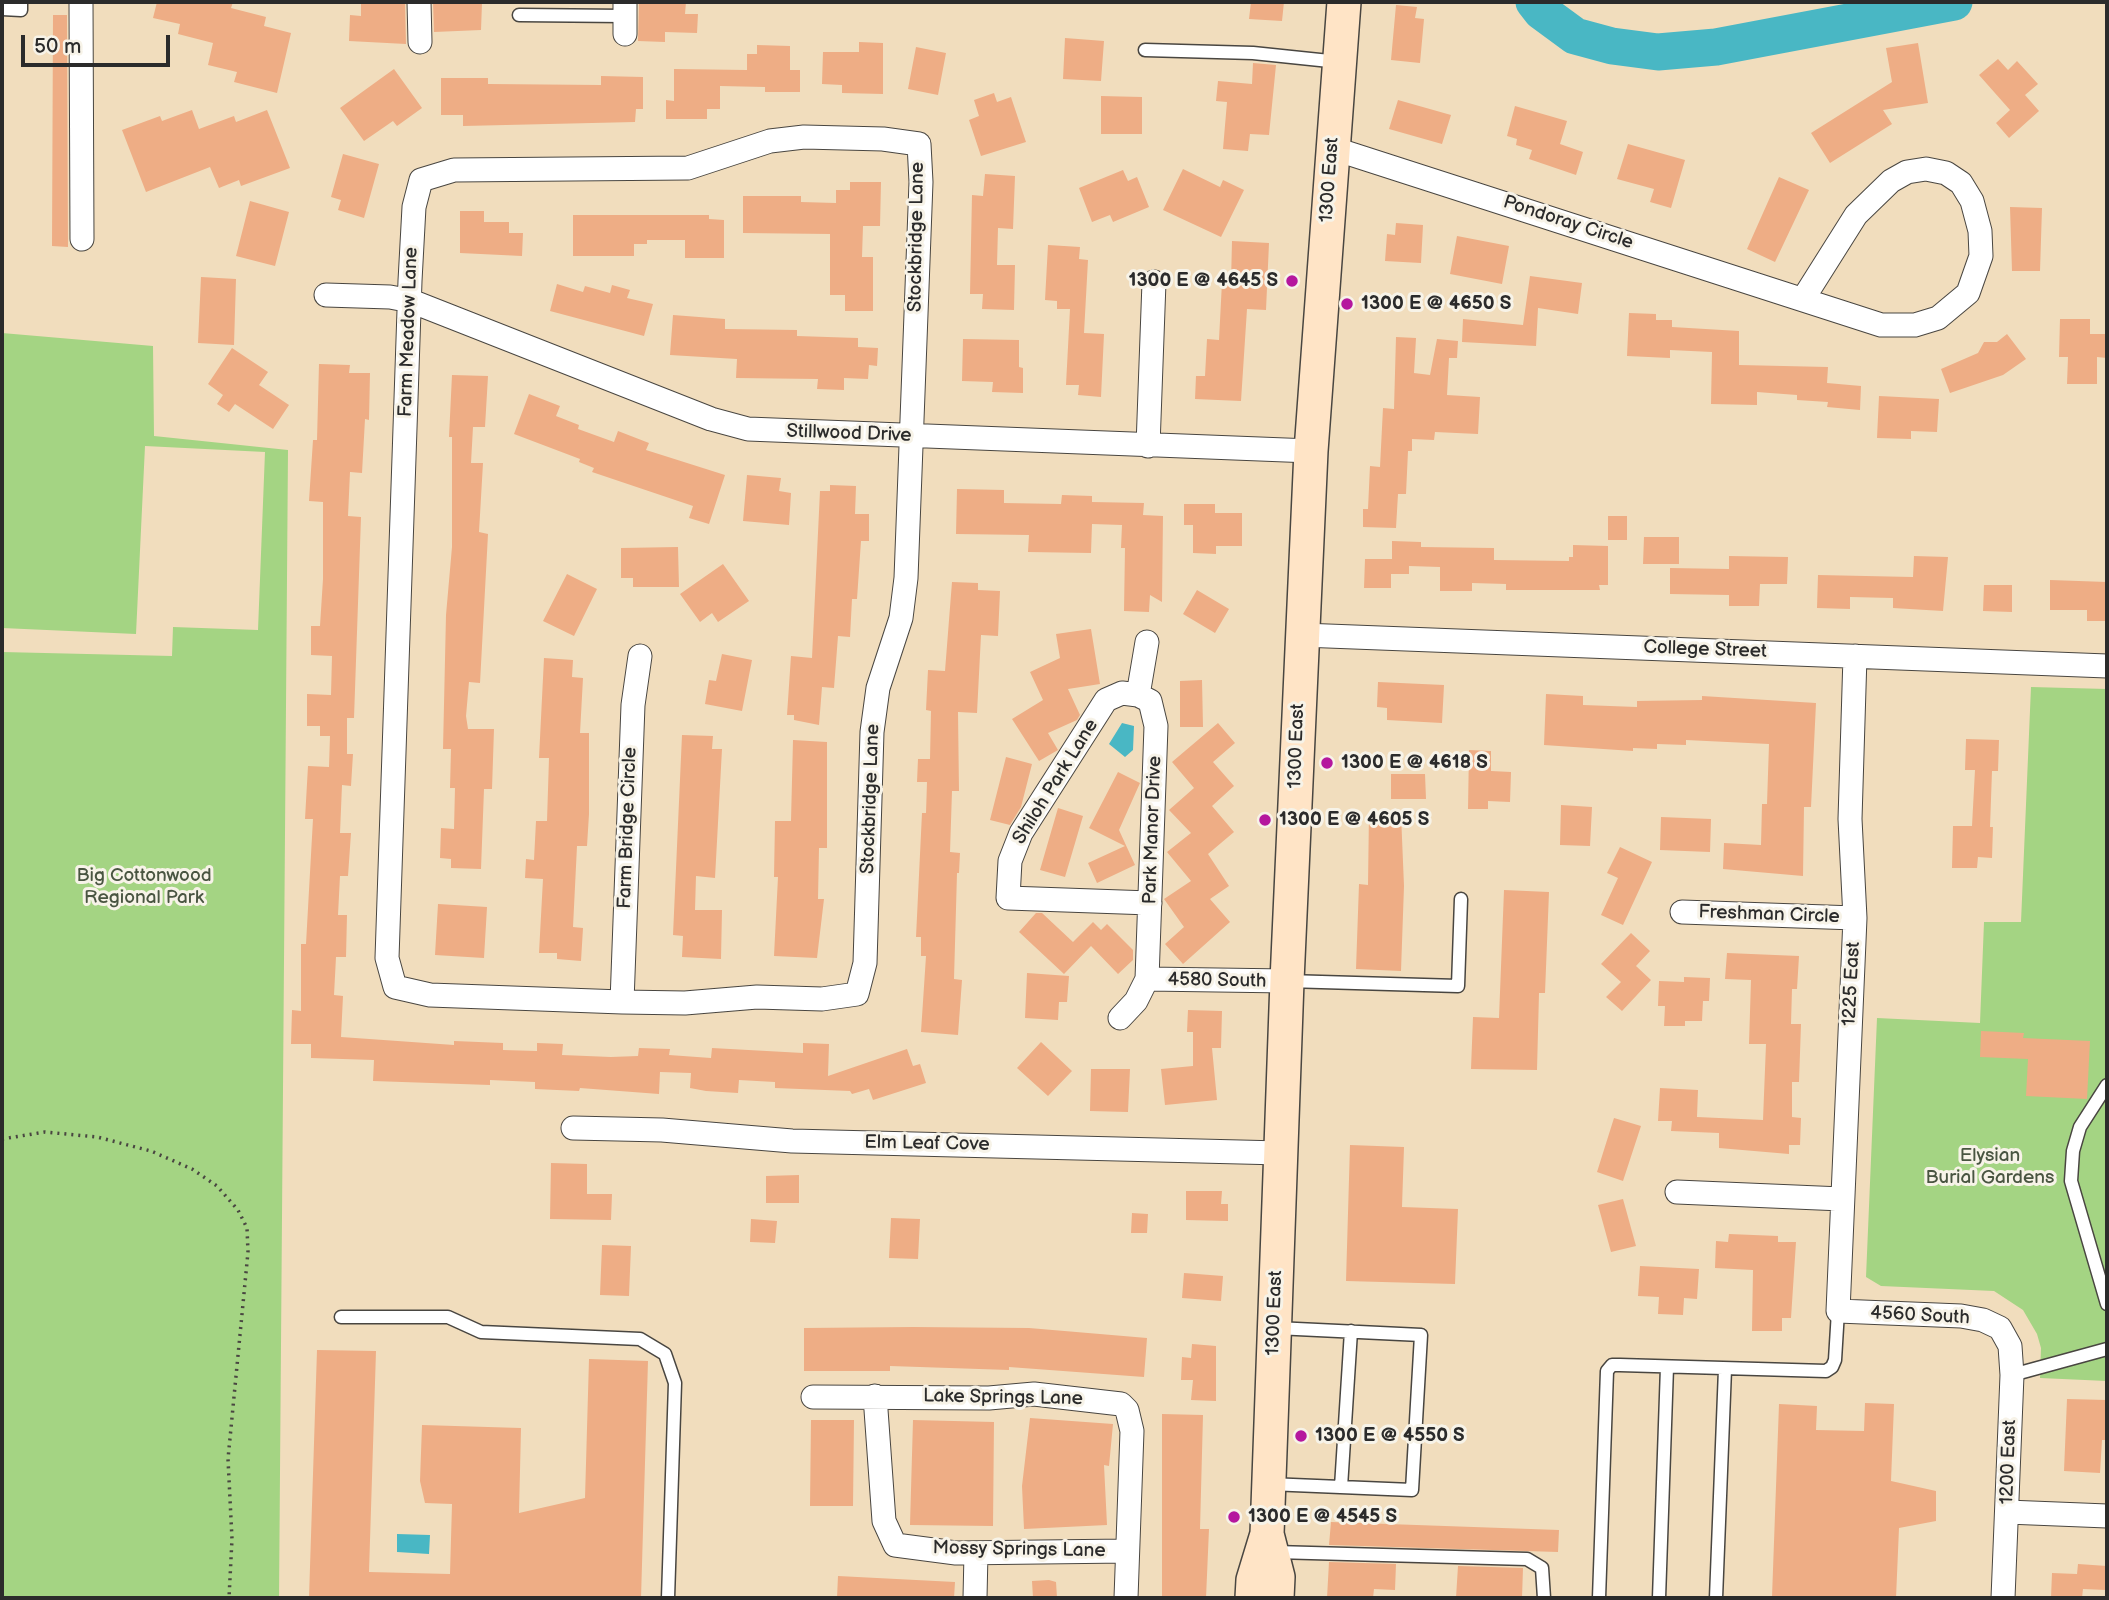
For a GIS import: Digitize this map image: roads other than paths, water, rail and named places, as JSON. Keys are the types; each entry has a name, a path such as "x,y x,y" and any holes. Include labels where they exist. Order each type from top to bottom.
{"main road":[{"name":"1300 East","path":"1278,1598 1278,1577 1270,1543 1268,1484 1287,981 1311,451 1344,2"},
{"name":"1300 East","path":"1252,1598 1253,1580 1270,1543"}],"street":[{"path":"80,2 82,239"},
{"path":"419,2 420,42"},
{"name":"Farm Meadow Lane","path":"395,987 387,958 414,207 421,180 454,170 688,168 770,141 804,137 883,139 919,145"},
{"name":"Stockbridge Lane","path":"395,987 430,995 685,1003 757,997 822,999 857,993 865,963 872,732 878,688 901,618 906,578 921,182 919,145"},
{"name":"Pondoray Circle","path":"1332,148 1881,325 1915,325 1938,318 1968,293 1980,256 1980,231 1972,201 1961,183 1946,173 1926,169 1907,172 1891,181 1856,215 1803,299"},
{"path":"1148,446 1154,282"},
{"name":"Stillwood Drive","path":"326,295 390,297 411,301 711,419 748,429 1311,451"},
{"name":"College Street","path":"1302,635 2107,666"},
{"path":"1138,695 1147,642"},
{"name":"Farm Bridge Circle","path":"622,1002 633,705 640,656"},
{"name":"1225 East","path":"1838,1311 1855,918 1850,819 1855,656"},
{"name":"Shiloh Park Lane","path":"1138,695 1122,693 1106,700 1021,833 1010,861 1009,898 1150,903"},
{"name":"Park Manor Drive","path":"1120,1018 1136,1001 1147,979 1156,726 1150,701 1138,695"},
{"name":"Freshman Circle","path":"1682,912 1855,918"},
{"name":"4580 South","path":"1147,979 1287,981"},
{"name":"Elm Leaf Cove","path":"573,1128 662,1130 792,1141 1281,1153"},
{"path":"1678,1192 1842,1199"},
{"name":"4560 South","path":"1838,1311 1961,1316 1983,1320 2000,1328"},
{"name":"1200 East","path":"2000,1328 2010,1346 2012,1375 2003,1598"},
{"name":"Lake Springs Lane","path":"813,1397 989,1398 1034,1394 1121,1404 1127,1410 1132,1431 1126,1598"},
{"name":"Mossy Springs Lane","path":"875,1396 881,1496 888,1535 895,1545 976,1553 1127,1551"},
{"path":"2007,1512 2107,1516"},
{"path":"975,1598 976,1553"}],"lane":[{"path":"2,9 21,10 21,2"},
{"path":"519,15 625,17"},
{"path":"1145,50 1253,53 1339,62"},
{"path":"1287,981 1458,986 1461,899"},
{"path":"2107,1085 2080,1127 2073,1151 2071,1181 2107,1304"},
{"path":"1599,1598 1607,1371 1612,1365 1826,1371 1832,1367 1835,1360 1838,1311"},
{"path":"341,1317 447,1317 481,1332 640,1339 665,1354 675,1383 668,1598"},
{"path":"1268,1484 1412,1490 1421,1335 1274,1328"},
{"path":"1341,1487 1351,1331"},
{"path":"2012,1375 2107,1349"},
{"path":"1659,1598 1667,1367"},
{"path":"1716,1598 1725,1369"},
{"path":"1270,1543 1527,1559 1542,1568 1544,1598"}],"water":[{"path":"1122,723 1134,726 1133,750 1125,757 1109,744"},
{"path":"397,1534 430,1535 429,1554 397,1552"}],"waterway":[{"path":"1534,2 1541,11 1575,36 1612,46 1658,52 1716,47 1954,2"}],"place":[{"name":"1300 E @ 4645 S","path":"1292,281"},
{"name":"1300 E @ 4650 S","path":"1347,304"},
{"name":"1300 E @ 4618 S","path":"1327,763"},
{"name":"1300 E @ 4605 S","path":"1265,820"},
{"name":"1300 E @ 4550 S","path":"1301,1436"},
{"name":"1300 E @ 4545 S","path":"1234,1517"}],"park label":[{"name":"Big Cottonwood Regional Park","path":"144,887"},
{"name":"Elysian Burial Gardens","path":"1990,1167"}]}
